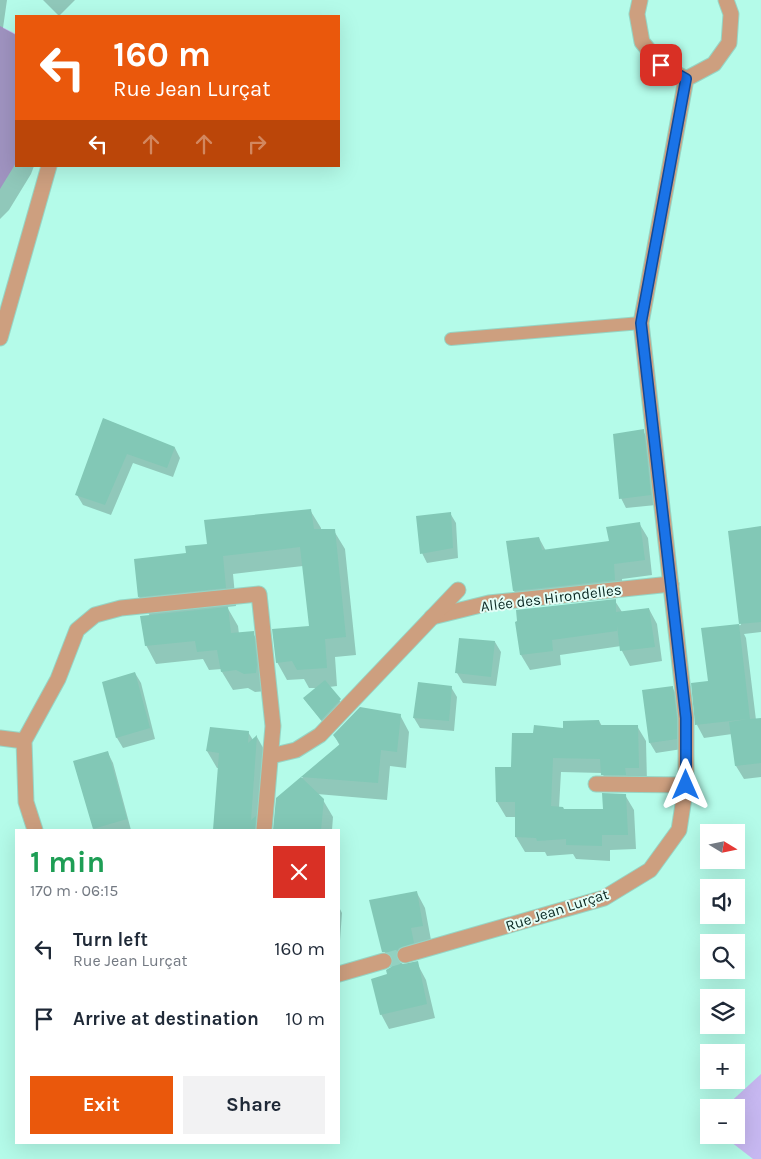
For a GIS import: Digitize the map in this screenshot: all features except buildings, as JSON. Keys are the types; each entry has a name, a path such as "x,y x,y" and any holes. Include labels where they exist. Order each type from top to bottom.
{"street":[{"path":"640,0 637,14 642,42 661,65 686,79 714,64 729,43 731,14 726,0"},
{"name":"Rue Jean Lurçat","path":"405,955 604,898 650,870 679,830 686,785 686,718 641,323 686,79"},
{"path":"0,338 49,167"},
{"name":"Allée des Hirondelles","path":"432,617 489,603 671,584"},
{"path":"271,756 296,750 320,734 458,590"},
{"path":"35,829 26,802 24,741 58,678 77,630 96,615 121,608 258,594 273,726 264,829"},
{"path":"0,738 24,741"},
{"path":"596,784 686,785"},
{"path":"340,974 384,961"}],"lane":[{"path":"451,340 641,323"}],"shaded area":[{"path":"0,26 15,34 15,165 0,189"},
{"path":"761,1074 761,1159 753,1159 734,1144 745,1144 745,1099 734,1099"}],"tunnel":[{"path":"384,961 405,955"}],"route":[{"path":"661,65 686,79 641,323 686,718 686,785"}]}
